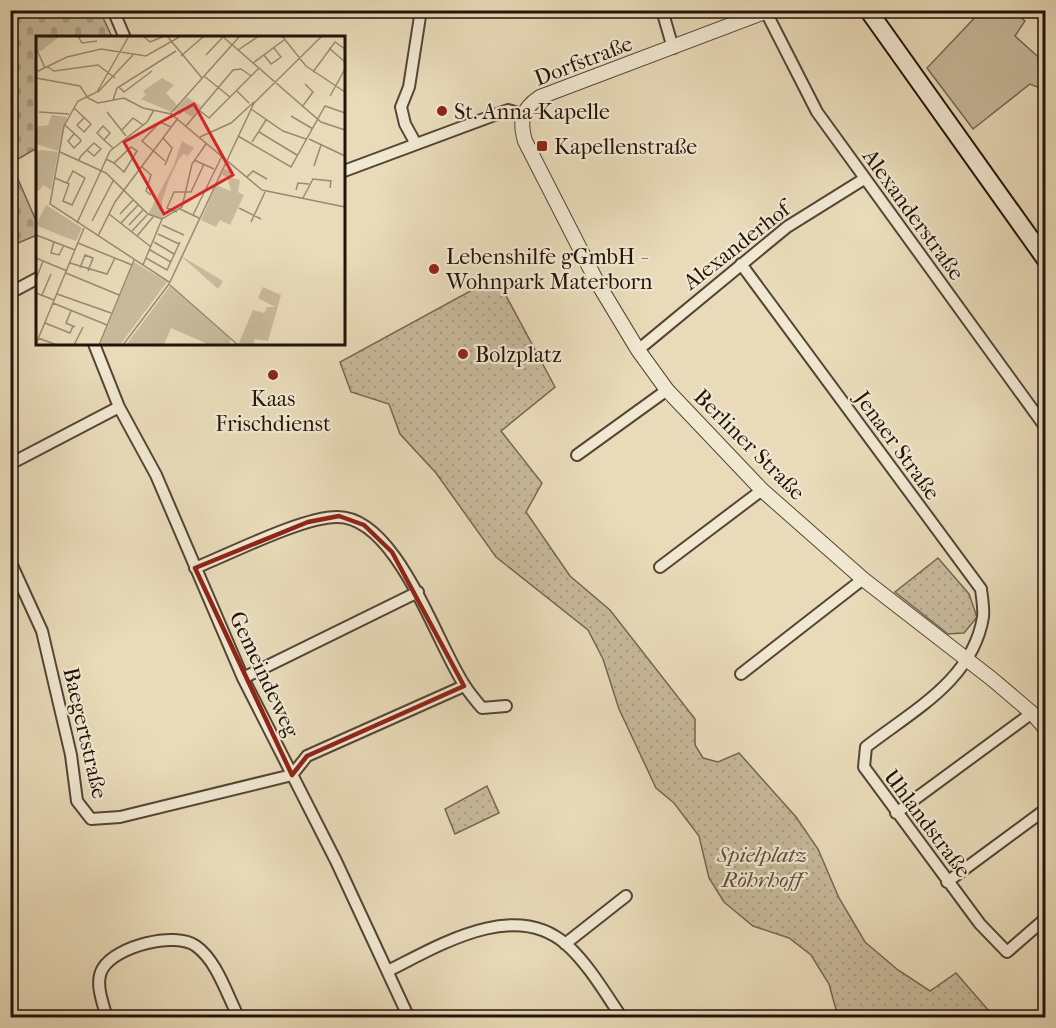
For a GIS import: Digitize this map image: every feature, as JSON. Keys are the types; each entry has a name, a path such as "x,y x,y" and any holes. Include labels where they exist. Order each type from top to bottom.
{"main road":[{"path":"868,10 1046,260"}],"street":[{"path":"113,10 124,36"},
{"path":"416,144 405,124 401,107 409,87 421,10"},
{"path":"662,10 673,48"},
{"path":"879,10 882,29"},
{"name":"Dorfstraße","path":"345,171 508,110 522,114 540,97 768,11"},
{"name":"Alexanderstraße","path":"768,11 817,112 1046,428"},
{"name":"Berliner Straße","path":"522,114 520,126 525,141 597,282 638,350 667,390 762,490 864,579 969,660 1032,713 1046,729"},
{"name":"Alexanderhof","path":"638,350 787,227 864,179"},
{"name":"Jenaer Straße","path":"741,264 981,589 983,616 969,660"},
{"path":"10,293 36,279"},
{"name":"Gemeindeweg","path":"94,345 119,407 156,475 243,678 336,861 410,1017"},
{"path":"577,455 667,390"},
{"path":"10,464 119,407"},
{"path":"660,567 762,490"},
{"path":"195,568 308,522 339,516 364,525 393,552 418,592 464,686 482,708 506,706"},
{"name":"Baegertstraße","path":"10,561 42,631 71,755 77,801 91,819 120,817 292,775"},
{"path":"741,675 864,579"},
{"path":"243,678 418,592"},
{"name":"Uhlandstraße","path":"969,660 948,684 866,747 864,767 947,882 980,924 1007,952 1046,918"},
{"path":"292,775 307,756 464,686"},
{"path":"896,813 1032,713"},
{"path":"947,882 1046,809"},
{"path":"566,944 626,896"},
{"path":"388,971 446,942 496,927 513,925 540,930 566,944 582,960 622,1017"},
{"path":"107,1017 99,979 103,968 116,956 135,947 178,939 190,942 207,956 239,1017"}],"highlighted area":[{"path":"339,516 364,525 392,552 464,686 307,756 292,775 195,568 308,522"}],"green space":[{"path":"11,10 100,11 112,36 36,36 36,149 11,163"},
{"path":"982,10 1013,11 1025,21 1015,36 1045,63 1045,90 1030,84 973,129 927,68"},
{"path":"11,163 36,221 36,235 11,246"},
{"name":"Spielplatz Röhrhoff","path":"496,277 555,387 501,431 542,483 526,512 570,576 610,610 695,719 695,745 703,758 718,762 739,753 796,817 818,849 839,898 865,942 898,970 930,991 956,973 989,1011 1001,1017 838,1017 829,984 811,955 789,938 753,926 724,902 709,878 699,836 674,803 656,788 619,709 603,659 588,630 496,557 436,473 400,434 389,404 351,392 340,362"},
{"path":"938,558 969,594 977,617 964,633 948,634 895,592"},
{"path":"487,786 499,813 455,834 445,809"}],"place":[{"name":"St. Anna-Kapelle","path":"442,111"},
{"name":"Kapellenstraße","path":"542,146"},
{"name":"Lebenshilfe gGmbH - Wohnpark Materborn","path":"434,269"},
{"name":"Bolzplatz","path":"463,354"},
{"name":"Kaas Frischdienst","path":"273,375"}]}
